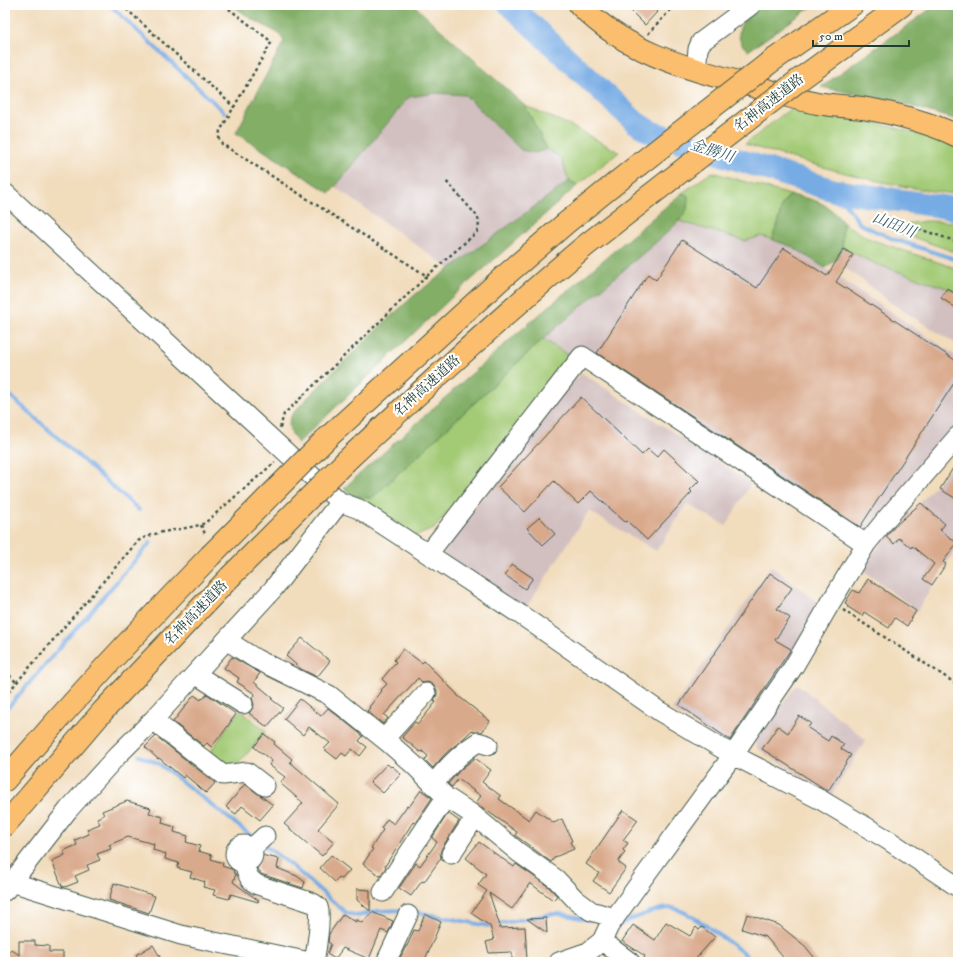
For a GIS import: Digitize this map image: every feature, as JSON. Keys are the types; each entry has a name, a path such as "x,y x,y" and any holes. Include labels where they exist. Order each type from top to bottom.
{"main road":[{"path":"580,5 591,17 621,38 657,57 696,71 817,103 862,108 892,115 945,130 958,136"},
{"name":"名神高速道路","path":"5,780 78,695 139,629 325,440 500,280 566,222 769,63 852,5"},
{"name":"名神高速道路","path":"5,825 103,711 230,577 346,461 420,392 585,247 799,80 902,5"}],"street":[{"path":"696,71 698,49 701,42 751,5"},
{"path":"5,193 340,502 359,509 428,554 524,617 659,711 733,755 828,804 888,840 958,887"},
{"path":"428,554 582,356 866,544"},
{"path":"559,962 588,952 602,942 615,918 733,755 794,666 830,602 866,544 958,436"},
{"path":"310,962 181,935 7,884 68,810 273,589 340,502"},
{"path":"226,640 256,659 329,695 414,764 446,797 475,817 518,852 556,878 576,900 591,911 615,918"},
{"path":"195,674 243,704"},
{"path":"384,739 426,693"},
{"path":"153,720 223,775 247,772 265,786"},
{"path":"433,784 446,768 470,747 478,742 488,745"},
{"path":"383,892 446,797"},
{"path":"451,854 475,817"},
{"path":"265,836 247,855 247,874 251,882 313,903 318,907 319,914 314,962"},
{"path":"386,962 408,915"},
{"path":"602,942 630,962"}],"path":[{"path":"122,5 234,107"},
{"path":"224,5 268,39 271,43 220,131 219,138 222,144 427,276"},
{"path":"648,33 675,5"},
{"path":"5,696 138,541 148,535 193,528 206,523 281,447 284,414 427,276 477,232 479,224 478,217 445,180"},
{"path":"919,229 958,242"},
{"path":"830,602 958,685"},
{"path":"5,672 16,682"}],"shaded area":[{"path":"436,93 465,95 521,150 535,153 547,149 561,158 569,181 450,269 335,187 409,97"},
{"path":"679,221 745,241 761,236 793,247 958,357 958,424 857,545 543,339"},
{"path":"843,248 854,254 958,292 958,345 894,305 835,261"},
{"path":"582,373 751,483 726,526 687,504 656,551 589,511 525,609 443,555 452,538 561,393"},
{"path":"953,465 958,469 958,545 917,611 864,571 864,566 895,525 920,503"},
{"path":"771,566 820,604 790,661 734,742 725,743 672,710"},
{"path":"797,684 866,740 831,796 758,749 755,742"}],"green space":[{"path":"232,5 415,5 525,106 547,149 535,153 521,150 465,95 436,93 409,97 330,193 236,133 284,41 278,33 250,18"},
{"path":"760,5 814,5 748,51 743,46 739,35 741,24"},
{"path":"936,5 958,5 958,120 897,102 821,87"},
{"path":"525,106 567,124 619,152 578,185 569,181 561,158 547,149"},
{"path":"790,109 875,123 917,133 958,147 958,194 930,191 877,181 745,144"},
{"path":"712,172 790,195 782,204 773,240 761,236 745,241 679,221 687,209 688,196 682,193"},
{"path":"569,181 578,185 452,297 298,443 290,431 289,423 292,414 329,376 417,293"},
{"path":"682,193 688,196 687,209 679,221 668,232 543,339 372,498 354,497 344,488 513,337"},
{"path":"790,195 813,200 826,206 832,210 843,223 842,249 840,254 825,268 793,247 773,240 782,204"},
{"path":"926,221 958,222 958,253 898,232 906,224"},
{"path":"843,223 870,239 958,269 958,292 876,264 843,248"},
{"path":"543,339 571,357 434,529 410,538 354,497 372,498"},
{"path":"240,710 266,731 235,768 224,769 208,755"}],"building":[{"path":"625,5 650,5 657,12 645,25"},
{"path":"682,240 757,288 784,248 827,276 844,249 853,255 836,282 958,362 958,377 860,527 597,353 648,274 656,280"},
{"path":"947,288 958,296 958,309 941,298"},
{"path":"581,397 642,455 648,449 657,457 664,449 699,481 690,490 692,492 647,540 591,491 578,504 554,481 525,512 498,487"},
{"path":"958,460 958,500 940,489"},
{"path":"921,503 945,524 940,530 957,543 943,562 946,564 932,585 923,579 934,564 912,546 911,548 899,538 894,544 886,537 895,526"},
{"path":"540,517 555,534 543,545 527,528"},
{"path":"512,564 533,578 525,589 505,575"},
{"path":"770,573 792,588 777,609 790,618 775,640 791,649 730,740 679,705"},
{"path":"868,579 916,611 907,626 895,618 889,628 864,612 862,616 848,607 849,605 845,603 853,590 859,593"},
{"path":"302,638 330,661 317,677 301,669 286,656"},
{"path":"403,649 422,663 424,661 457,695 490,721 482,732 474,732 472,730 446,753 433,768 425,760 428,756 422,751 420,752 402,737 415,722 418,724 436,702 434,700 437,695 437,690 433,685 428,682 423,683 418,678 384,715 388,718 383,724 367,711 382,691 381,690 387,684 382,679 396,662 394,660"},
{"path":"232,657 260,673 254,682 273,698 271,699 283,708 267,727 249,713 254,705 252,698 255,694 237,682 239,678 224,668"},
{"path":"207,694 236,714 211,747 207,743 204,746 173,722 194,695 201,700"},
{"path":"300,699 321,716 328,708 363,736 359,741 367,747 360,756 352,749 346,756 342,753 337,759 324,749 330,743 309,727 303,735 284,719"},
{"path":"799,716 811,723 808,728 828,741 831,736 844,744 841,749 851,755 828,791 762,749 778,726 788,733"},
{"path":"264,734 275,742 274,744 292,759 290,762 339,804 318,829 334,842 322,856 284,824 303,803 280,783 285,777 269,765 272,761 254,747"},
{"path":"156,736 215,783 206,793 185,775 183,778 145,747"},
{"path":"475,758 491,770 482,782 501,796 499,799 529,820 536,810 554,823 562,819 574,849 555,857 551,862 515,835 517,832 476,803 481,796 458,779 452,787 448,784 461,769"},
{"path":"387,764 391,767 392,766 401,774 383,793 370,782"},
{"path":"245,784 273,805 260,820 242,806 236,814 226,807"},
{"path":"421,790 432,798 415,823 413,822 380,876 363,864 373,849 371,848 383,830 381,828 387,819 394,824"},
{"path":"127,801 151,808 149,813 163,817 162,823 175,827 174,832 188,836 186,842 200,846 198,851 212,855 211,859 223,863 222,866 234,870 233,872 236,874 233,882 259,901 258,902 231,894 229,899 213,895 215,890 203,887 205,882 190,877 192,872 177,868 179,863 165,859 166,854 153,850 154,844 128,837 109,845 111,849 97,854 100,860 87,865 89,870 75,876 78,882 65,887 62,886 52,861 65,855 63,851 77,845 75,840 89,834 87,829 100,824 97,818 104,815 102,811"},
{"path":"623,810 638,820 623,840 628,843 623,850 625,852 618,862 626,868 609,892 593,881 599,873 586,864"},
{"path":"448,813 459,821 442,848 440,853 441,858 424,882 422,881 411,896 399,888 416,863 420,866 437,842 432,838"},
{"path":"479,842 514,867 516,864 549,887 557,896 553,900 530,883 512,909 489,893 500,926 498,928 525,927 527,960 512,961 512,952 489,953 486,942 494,940 490,926 471,913 487,891 478,885 486,874 466,858"},
{"path":"261,855 279,859 277,868 297,876 305,882 303,888 261,874 257,868"},
{"path":"331,855 350,870 342,879 339,877 335,882 320,868"},
{"path":"114,883 155,896 149,913 109,900"},
{"path":"357,889 370,890 370,911 357,900"},
{"path":"372,912 393,921 388,933 381,930 369,959 343,948 335,959 327,954 331,944 328,942 329,934 343,914 356,922 356,919 362,923"},
{"path":"425,914 441,922 424,962 403,962 399,960 414,930 418,931"},
{"path":"747,914 779,925 805,946 818,962 787,962 766,937 742,929"},
{"path":"546,918 547,933 527,919"},
{"path":"666,922 690,936 696,927 699,930 702,927 715,937 693,962 642,962 645,956 622,941 633,925 655,940"},
{"path":"19,941 35,941 35,945 49,946 49,952 63,952 63,962 5,962 5,957 11,949 19,955"},
{"path":"153,945 163,962 140,962 136,955"}],"waterway":[{"path":"110,5 224,112"},
{"name":"金勝川","path":"510,5 635,122 651,132 836,191 958,209"},
{"name":"山田川","path":"836,191 860,224 893,239 958,260"},
{"path":"5,391 139,510"},
{"path":"5,711 151,542"},
{"path":"139,756 158,763 254,838"},
{"path":"264,845 291,865 346,913 358,916 378,911 405,910"},
{"path":"620,924 660,909 672,908 679,910 698,920 720,935 745,954 750,962"},
{"path":"412,911 488,926 551,914 562,914 590,920"}]}
